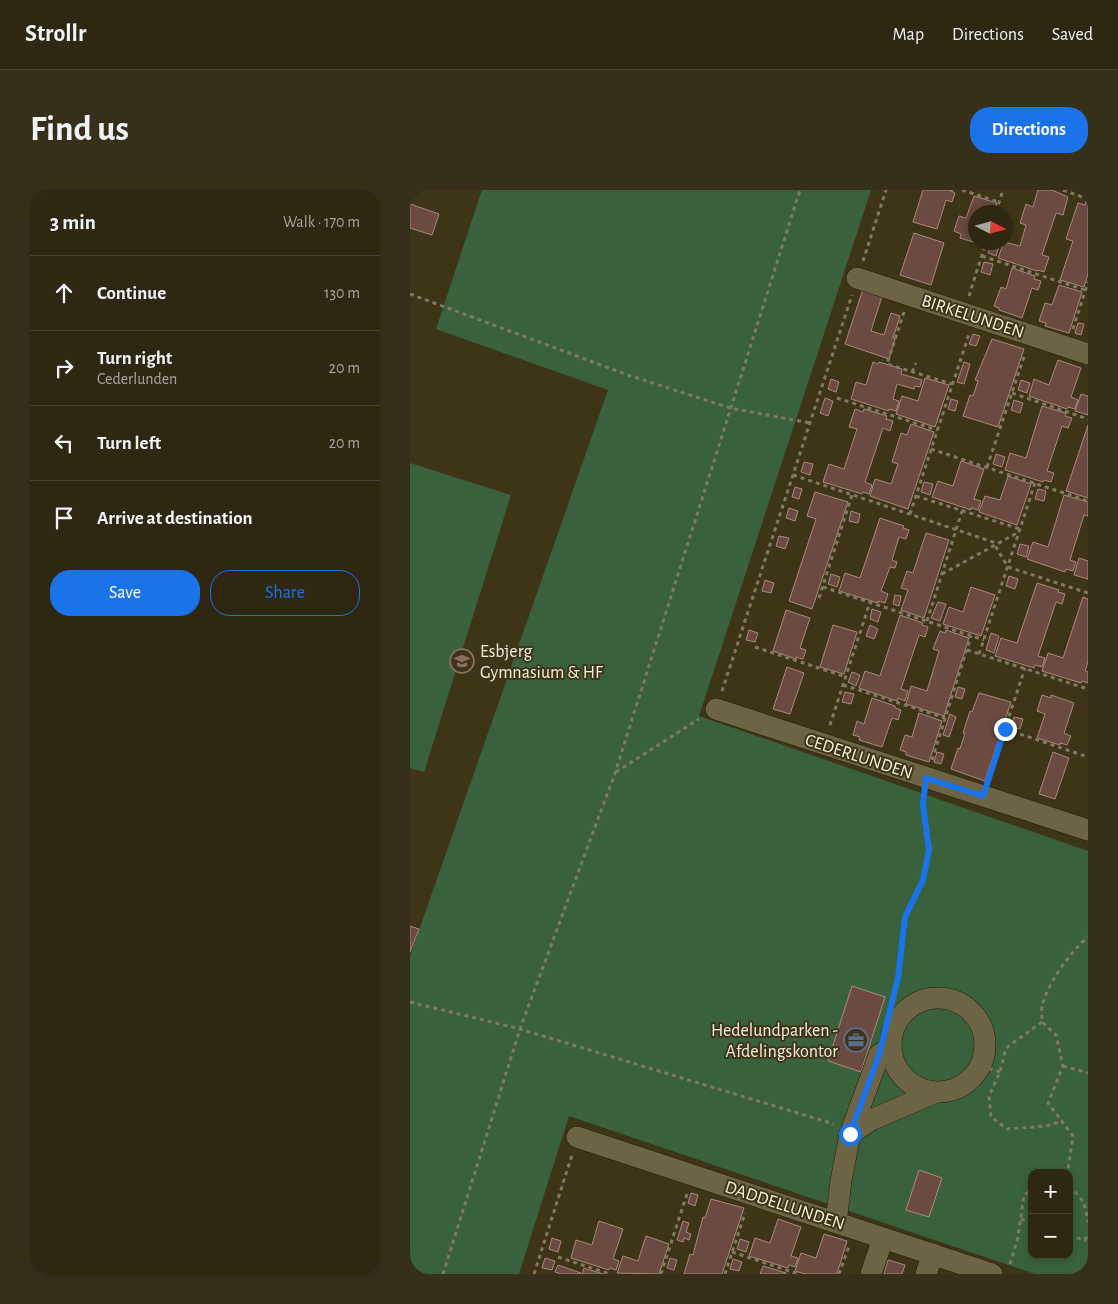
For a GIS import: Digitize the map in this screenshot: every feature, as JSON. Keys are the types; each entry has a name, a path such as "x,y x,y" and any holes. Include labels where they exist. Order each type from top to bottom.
{"street":[{"name":"BIRKELUNDEN","path":"857,278 1088,354"},
{"name":"CEDERLUNDEN","path":"716,709 1088,830"},
{"path":"845,1225 841,1181 850,1134 895,1024 911,1006 929,999 947,999 959,1003 969,1010 983,1030 985,1042 984,1055 990,1069 975,1076 957,1089 934,1093 871,1120 850,1134"},
{"path":"885,1051 904,1078 918,1088 934,1093"},
{"name":"DADDELLUNDEN","path":"578,1136 883,1238 930,1264 1001,1269"},
{"path":"871,1274 883,1238"}],"path":[{"path":"443,1274 520,1029 615,773 800,190"},
{"path":"615,773 716,709 886,190"},
{"path":"962,190 999,202"},
{"path":"998,205 1003,190"},
{"path":"1065,190 1088,199"},
{"path":"910,514 952,384 984,250"},
{"path":"982,256 1086,290"},
{"path":"1067,347 1088,282"},
{"path":"410,294 628,375 730,408 810,423"},
{"path":"909,295 888,364 952,384"},
{"path":"987,467 1031,335"},
{"path":"912,372 916,363"},
{"path":"1012,393 1088,419"},
{"path":"837,398 937,430"},
{"path":"931,449 1088,500"},
{"path":"793,475 993,542 1008,567 1088,593"},
{"path":"979,654 1035,483"},
{"path":"819,598 852,495"},
{"path":"916,496 1019,530"},
{"path":"926,621 962,511"},
{"path":"941,574 1019,530"},
{"path":"823,587 984,640"},
{"path":"824,744 870,602"},
{"path":"885,1051 898,978 905,917 923,880 929,850 923,805 926,778 971,636"},
{"path":"755,647 846,677"},
{"path":"967,650 1088,688"},
{"path":"983,796 1025,668"},
{"path":"843,685 945,718"},
{"path":"1005,729 1088,756"},
{"path":"1068,1169 1073,1136 1048,1103 1063,1066 1056,1035 1042,1022 1042,1006 1054,978 1076,947 1088,937"},
{"path":"410,1002 520,1029 838,1125 850,1134"},
{"path":"1042,1022 1006,1048 990,1069 989,1096 991,1117 1007,1130 1046,1126 1062,1121"},
{"path":"1063,1066 1088,1073"},
{"path":"534,1274 578,1136"},
{"path":"662,1274 693,1175"},
{"path":"1073,1190 1086,1205 1088,1222"},
{"path":"1001,1269 1018,1237 1024,1194 1028,1192"},
{"path":"725,1274 751,1194"},
{"path":"1021,1219 1028,1222"},
{"path":"839,1274 845,1225"},
{"path":"1073,1237 1085,1240 1088,1233"},
{"path":"732,1252 798,1274"},
{"path":"558,1257 610,1274"}],"green space":[{"path":"482,190 871,190 699,716 1088,851 1088,1274 1035,1274 569,1116 519,1274 410,1274 410,956 608,390 436,329"},
{"path":"410,463 511,495 424,772 410,768"}],"building":[{"path":"923,190 949,190 955,193 952,202 946,200 937,229 913,222"},
{"path":"1038,190 1052,190 1068,197 1063,215 1056,213 1042,255 1049,257 1044,272 998,258 1001,250 1013,250 1013,244 1020,246 1026,225 1020,223 1026,204 1033,207"},
{"path":"974,196 997,203 996,205 971,205"},
{"path":"1086,201 1088,202 1088,274 1084,287 1060,280 1073,241 1066,239 1078,203 1085,205"},
{"path":"410,204 439,214 432,235 410,228"},
{"path":"968,212 968,240 960,238 961,234 954,231 959,216 966,218"},
{"path":"914,233 944,243 931,285 900,275"},
{"path":"989,250 998,250 996,256 988,253"},
{"path":"984,262 993,264 990,275 981,272"},
{"path":"1012,268 1035,276 1034,279 1041,281 1038,290 1032,288 1022,318 999,310 999,308 994,306 1001,287 1006,289"},
{"path":"1059,285 1082,292 1069,333 1045,326 1046,323 1039,321 1045,303 1052,305"},
{"path":"863,289 882,296 871,331 884,335 891,313 900,316 889,359 845,344"},
{"path":"1078,323 1084,324 1081,335 1075,333"},
{"path":"973,334 980,336 976,346 969,344"},
{"path":"992,339 1024,349 998,427 963,416 970,395 973,396 978,381 975,380"},
{"path":"1058,360 1081,368 1071,397 1078,400 1075,409 1068,407 1067,409 1029,396 1034,379 1049,385"},
{"path":"873,362 902,369 901,374 922,380 920,387 915,386 914,389 897,384 893,399 899,401 896,411 889,409 889,411 851,399 856,382 866,385"},
{"path":"964,362 970,364 964,384 957,382"},
{"path":"925,378 949,385 935,427 896,414 902,396 918,401"},
{"path":"831,379 839,382 836,392 828,389"},
{"path":"1021,380 1030,383 1027,393 1018,390"},
{"path":"1081,394 1088,396 1088,415 1075,411"},
{"path":"825,398 833,401 828,416 820,413"},
{"path":"951,399 958,401 955,411 948,409"},
{"path":"1014,400 1023,403 1020,413 1011,410"},
{"path":"1042,406 1066,413 1065,416 1072,418 1068,428 1062,426 1047,471 1054,473 1051,482 1044,480 1043,482 1005,470 1010,453 1026,458"},
{"path":"855,409 863,412 864,409 887,416 886,419 893,421 890,431 883,428 865,482 872,485 869,494 863,492 862,494 823,482 829,464 844,469 857,429 849,427"},
{"path":"911,424 934,432 908,509 870,496 875,479 891,484 898,464 892,462 901,433 907,435"},
{"path":"1088,425 1088,498 1066,491"},
{"path":"996,454 1005,457 1002,467 993,464"},
{"path":"961,461 984,469 974,499 981,501 978,510 971,508 971,510 932,497 938,481 953,486"},
{"path":"804,462 813,464 810,475 801,472"},
{"path":"1008,476 1031,484 1017,525 979,512 985,496 1000,500"},
{"path":"924,482 933,484 930,495 921,492"},
{"path":"795,487 802,489 799,499 792,497"},
{"path":"1038,489 1046,491 1044,501 1035,499"},
{"path":"815,492 848,502 812,609 789,601 816,519 807,516"},
{"path":"1064,495 1088,502 1088,516 1084,515 1070,560 1076,562 1073,571 1066,569 1065,572 1027,559 1033,542 1048,547"},
{"path":"789,508 798,511 795,521 786,518"},
{"path":"851,511 860,514 858,523 849,521"},
{"path":"880,518 904,526 903,528 909,530 906,539 899,537 892,560 897,562 895,568 890,567 881,591 888,594 885,603 878,601 878,603 839,591 845,573 860,578"},
{"path":"926,533 949,540 924,618 901,610 908,590 901,588 907,571 913,573"},
{"path":"779,536 789,538 785,549 776,546"},
{"path":"1020,544 1029,546 1026,557 1017,554"},
{"path":"1079,558 1088,561 1088,579 1074,575"},
{"path":"831,574 840,577 837,587 828,584"},
{"path":"1009,576 1018,579 1015,589 1006,586"},
{"path":"765,580 774,583 771,593 762,591"},
{"path":"1037,583 1059,590 1058,592 1065,594 1062,604 1056,602 1038,656 1045,658 1042,667 1035,665 1034,668 995,656 1001,638 1017,643"},
{"path":"971,587 995,595 981,636 943,624 949,607 963,612"},
{"path":"895,595 901,596 899,606 893,604"},
{"path":"1083,597 1088,599 1088,662 1085,671 1088,672 1088,683 1082,681 1081,683 1042,671 1048,653 1063,658"},
{"path":"938,602 946,604 940,621 931,618"},
{"path":"872,609 881,612 878,622 870,619"},
{"path":"786,610 810,618 800,648 806,650 803,659 796,657 796,659 773,651"},
{"path":"900,615 923,623 922,625 928,627 925,637 919,635 901,689 908,691 905,701 898,698 897,701 859,688 865,671 880,676"},
{"path":"833,625 857,632 844,674 820,667"},
{"path":"870,625 878,629 874,639 866,636"},
{"path":"749,630 758,633 755,642 746,640"},
{"path":"946,630 969,638 944,716 906,704 911,686 927,691 939,651 933,649 940,631 945,633"},
{"path":"991,633 999,636 994,653 986,650"},
{"path":"787,667 804,673 790,714 773,709"},
{"path":"852,672 860,675 856,686 848,682"},
{"path":"958,687 965,689 962,699 955,697"},
{"path":"845,692 854,694 851,704 842,702"},
{"path":"979,693 1011,702 985,781 951,769 958,748 960,749 970,711 972,712"},
{"path":"1042,695 1051,698 1051,695 1074,703 1064,733 1071,736 1067,745 1060,743 1060,745 1037,738 1045,714 1037,711"},
{"path":"872,698 901,710 898,720 892,718 882,747 859,740 860,737 853,735 857,721 864,724"},
{"path":"919,713 942,721 929,762 906,755 906,752 900,750 905,735 912,737"},
{"path":"950,714 956,717 949,737 943,735"},
{"path":"1014,717 1023,719 1020,729 1011,727"},
{"path":"937,752 944,754 941,764 934,762"},
{"path":"1053,752 1069,758 1055,799 1039,794"},
{"path":"410,926 419,929 410,952"},
{"path":"852,986 885,997 861,1072 828,1061"},
{"path":"919,1170 942,1178 929,1217 906,1210"},
{"path":"691,1193 698,1195 695,1206 688,1203"},
{"path":"711,1199 744,1208 722,1274 684,1274 690,1254 693,1255 703,1217 705,1218"},
{"path":"778,1219 801,1227 791,1256 798,1258 795,1267 789,1265 788,1268 749,1256 755,1238 770,1243"},
{"path":"599,1221 623,1229 613,1259 619,1261 616,1270 610,1268 609,1270 571,1258 576,1240 592,1245"},
{"path":"683,1221 689,1223 686,1232 691,1234 689,1240 684,1238 683,1242 677,1240"},
{"path":"824,1234 847,1241 837,1274 805,1274 795,1271 801,1253 816,1258"},
{"path":"646,1236 669,1244 659,1274 617,1273 623,1256 638,1261"},
{"path":"552,1238 561,1241 558,1252 549,1249"},
{"path":"740,1239 749,1242 746,1252 737,1249"},
{"path":"545,1258 555,1261 552,1270 542,1268"},
{"path":"670,1258 677,1260 674,1270 667,1268"},
{"path":"733,1259 742,1262 739,1271 730,1269"},
{"path":"888,1260 905,1265 902,1274 884,1274"},
{"path":"558,1265 581,1274 561,1274 555,1272"},
{"path":"763,1266 786,1273 786,1274 760,1274"},
{"path":"584,1268 603,1274 582,1274"}],"place":[{"name":"Esbjerg Gymnasium & HF","path":"462,661"},
{"name":"Hedelundparken - Afdelingskontor","path":"856,1040"}],"route":[{"path":"850,1134 879,1055 898,978 905,917 923,880 929,850 923,805 926,778 983,796 1005,729"}]}
